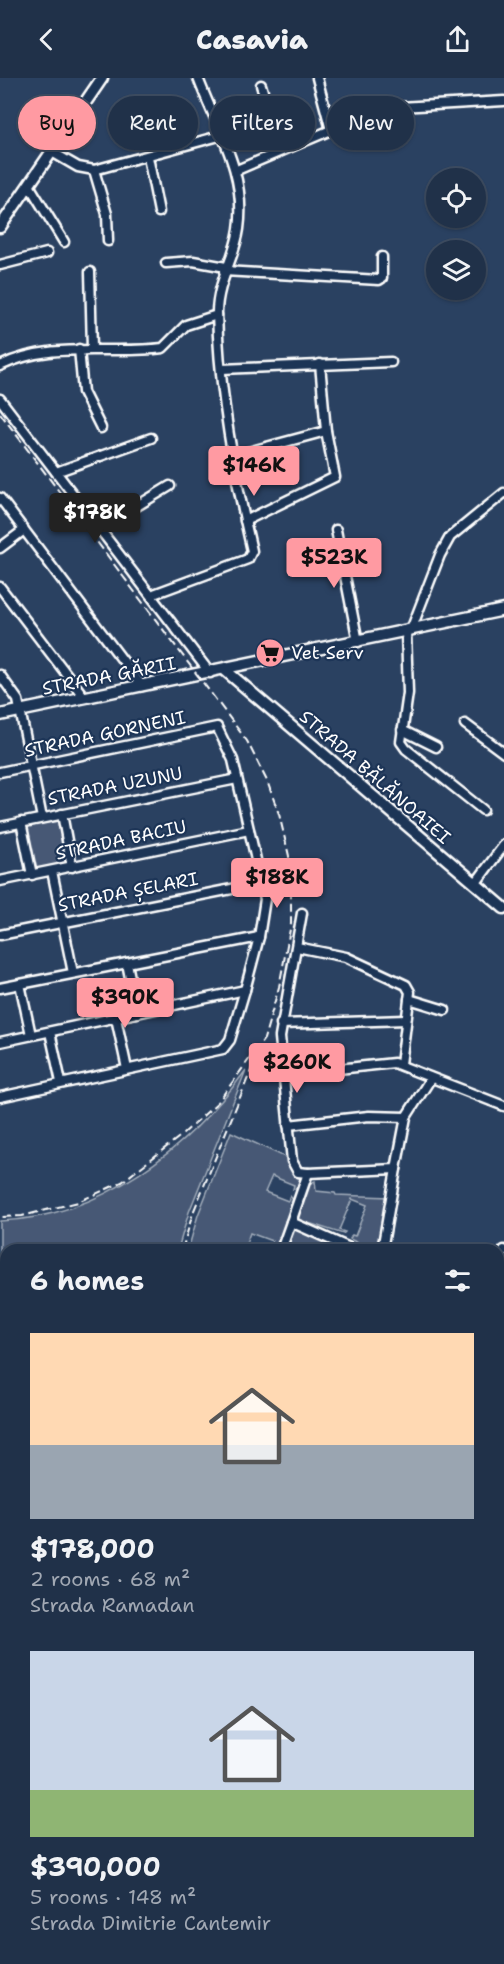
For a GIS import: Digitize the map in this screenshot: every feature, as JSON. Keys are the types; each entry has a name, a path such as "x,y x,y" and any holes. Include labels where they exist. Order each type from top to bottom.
{"main road":[{"path":"0,227 102,78"},
{"name":"STRADA GĂRII","path":"0,715 504,610"},
{"name":"STRADA BĂLĂNOAIEI","path":"225,669 504,908"}],"street":[{"path":"198,78 210,105"},
{"path":"317,78 327,115"},
{"path":"261,85 281,151"},
{"path":"414,106 504,101"},
{"path":"237,170 327,132"},
{"path":"52,152 78,167 94,170 210,139"},
{"path":"151,595 248,559 252,551 233,456 218,315 225,269 234,249 239,228 240,190 237,170 229,150"},
{"path":"148,157 159,212"},
{"path":"94,170 107,214 108,241"},
{"path":"29,184 64,242"},
{"path":"0,265 47,253"},
{"path":"166,263 193,261 225,269 379,280 382,278 382,257"},
{"path":"90,272 92,349"},
{"path":"0,366 38,353 80,349 163,348 186,325 218,315"},
{"path":"80,349 83,392 101,428"},
{"path":"222,369 391,362"},
{"path":"245,521 335,477 326,431 320,364"},
{"path":"0,399 210,673"},
{"path":"233,456 326,431"},
{"path":"56,472 152,438"},
{"path":"99,529 170,486"},
{"path":"483,810 406,749 401,742 408,693 408,631 450,537 504,493"},
{"path":"0,498 142,686"},
{"path":"0,548 24,530"},
{"path":"336,530 358,642"},
{"path":"0,587 84,698"},
{"path":"0,675 18,700 42,818"},
{"path":"465,724 504,753"},
{"name":"STRADA GORNENI","path":"0,772 217,727 230,751 237,779"},
{"path":"402,730 436,747"},
{"path":"0,1097 61,1082 223,1049 230,1040 259,937 265,905 262,883 237,779"},
{"name":"STRADA UZUNU","path":"0,826 237,779"},
{"path":"62,814 72,867"},
{"path":"21,822 32,875"},
{"name":"STRADA BACIU","path":"0,881 249,830"},
{"path":"475,884 504,845"},
{"path":"52,871 73,974"},
{"name":"STRADA ȘELARI","path":"0,935 262,883"},
{"path":"302,913 281,1024 282,1075 293,1165 298,1172 308,1173 396,1169"},
{"path":"0,988 259,937"},
{"path":"297,947 346,957 381,971 406,985 410,992 401,1064"},
{"path":"127,963 137,1013"},
{"path":"20,984 31,1035"},
{"path":"0,1042 245,990"},
{"path":"409,999 445,1010"},
{"path":"116,1018 127,1069"},
{"path":"281,1024 406,1020"},
{"path":"50,1032 61,1082"},
{"path":"282,1075 387,1063 401,1064 504,1106"},
{"path":"383,1244 406,1117 431,1078"},
{"path":"288,1125 369,1116 406,1117"},
{"path":"283,1244 308,1173"},
{"path":"291,1222 335,1244"}],"shaded area":[{"path":"59,820 68,863 36,870 27,827"},
{"path":"246,1070 189,1212 179,1244 0,1244 0,1221 37,1217 73,1207 140,1174 170,1151 223,1099"},
{"path":"231,1132 287,1158 291,1170 302,1181 300,1188 293,1189 294,1185 272,1176 265,1192 288,1201 290,1196 294,1201 277,1244 271,1244 272,1241 250,1233 246,1244 190,1244 198,1215"},
{"path":"315,1181 316,1191 336,1195 389,1197 379,1244 360,1244 350,1239 352,1235 355,1236 367,1205 352,1199 339,1230 345,1232 343,1234 299,1220 298,1215 310,1183"},
{"path":"295,1230 331,1244 289,1244"}],"railway":[{"path":"0,413 247,741 267,781 279,814 289,856 291,888 291,924 279,987 264,1039 218,1102 183,1134 122,1182 78,1202 22,1216 0,1217"},
{"path":"184,1244 193,1213 256,1058"}],"place":[{"name":"Vet Serv","path":"270,653"}]}
